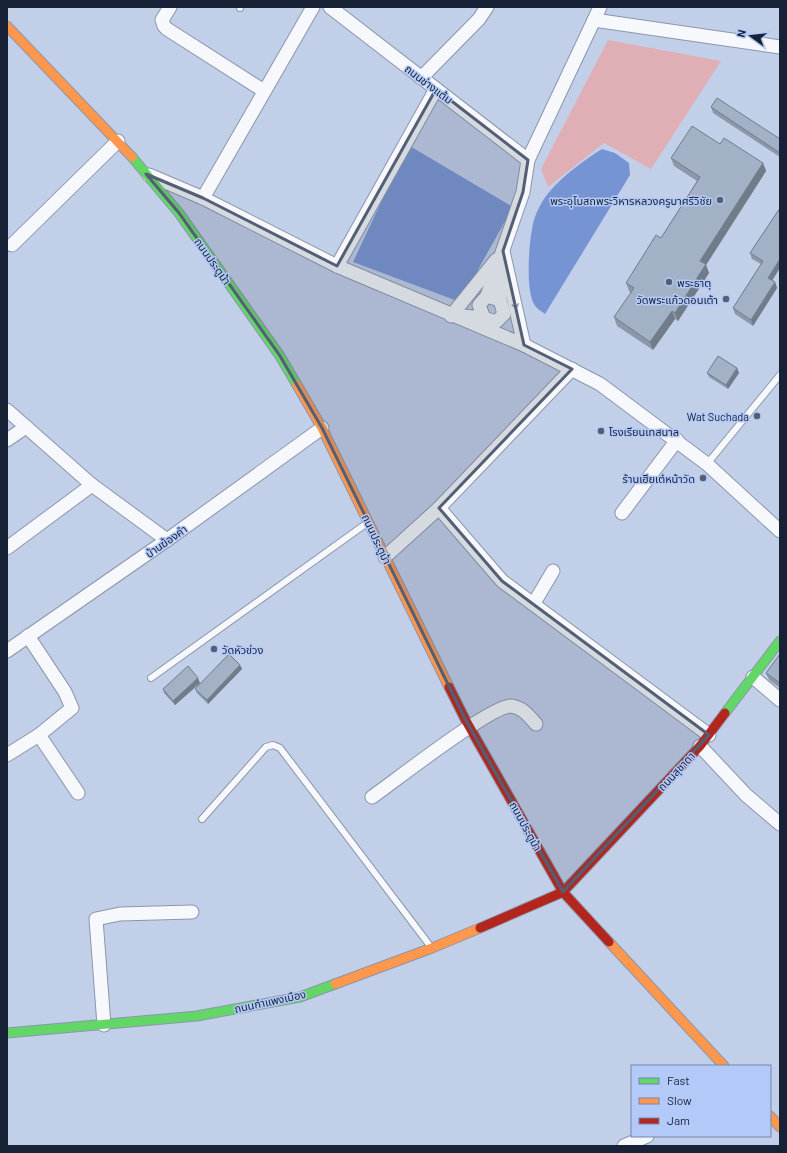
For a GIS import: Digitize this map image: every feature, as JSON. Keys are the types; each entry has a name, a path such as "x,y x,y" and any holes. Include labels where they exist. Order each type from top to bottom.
{"main road":[{"name":"ถนนประตูม้า","path":"9,31 118,141 146,174 179,214 280,356 322,428 470,726 563,892 723,1065"},
{"name":"ถนนสุชาดา","path":"563,892 700,746 780,642"},
{"name":"ถนนกำแพงเมือง","path":"7,1033 197,1016 300,997 432,948 563,892"},
{"path":"771,1117 780,1127"}],"street":[{"path":"170,7 162,20 167,30 264,91"},
{"path":"203,198 313,7"},
{"name":"ถนนช่างแต้ม","path":"330,7 528,160"},
{"path":"421,78 479,19 486,7"},
{"path":"483,300 503,251 523,192 528,160 600,7"},
{"path":"594,20 780,47"},
{"path":"337,266 436,89"},
{"path":"12,245 118,141"},
{"path":"146,174 203,198 337,266 451,316 524,345 600,384 677,440 707,464 780,531"},
{"path":"495,318 500,300 503,251"},
{"path":"451,316 503,251"},
{"path":"503,251 524,345"},
{"path":"451,316 483,300 500,300"},
{"path":"483,300 495,318 524,345"},
{"path":"451,316 495,318"},
{"path":"385,557 439,508 572,369"},
{"path":"7,410 92,485 167,540"},
{"path":"7,440 26,427"},
{"name":"บ้านฆ้องคำ","path":"7,651 167,540 322,428"},
{"path":"622,513 677,440"},
{"path":"7,548 92,485"},
{"path":"439,508 502,581 534,603 709,735"},
{"path":"534,603 553,571"},
{"path":"7,755 39,735 68,713 72,708 72,705 28,636"},
{"path":"753,677 780,700"},
{"path":"372,797 470,726 499,710 511,706 527,714 536,724"},
{"path":"39,735 78,793"},
{"path":"700,746 746,795 780,824"},
{"path":"104,1025 96,919 120,914 192,912"},
{"path":"624,1146 645,1137"}],"lane":[{"path":"707,464 780,375"},
{"path":"150,678 369,522"},
{"path":"202,819 266,747 273,745 280,748 432,948"}],"highlighted area":[{"path":"436,89 528,160 523,192 503,251 524,345 572,369 439,508 502,581 709,735 563,892 465,719 322,428 280,356 179,213 146,174 203,198 337,266"}],"shaded area":[{"path":"608,40 721,61 651,169 604,143 548,187 541,169"}],"water":[{"path":"408,145 513,207 460,302 353,262"},
{"path":"602,149 615,153 629,163 630,175 545,314 537,308 531,297 529,250 535,216 547,194 562,179 574,168"}],"building":[{"path":"717,98 780,139 780,153 711,107"},
{"path":"692,126 720,144 724,138 763,163 700,261 706,264 675,313 672,311 650,342 614,317 634,288 626,283 656,235 661,238 700,177 671,158"},
{"path":"780,208 780,259 768,278 775,282 751,320 733,308 763,261 750,253"},
{"path":"718,356 737,368 726,385 707,373"},
{"path":"229,654 240,665 207,700 195,689"},
{"path":"780,654 780,683 766,673"},
{"path":"188,666 198,678 173,701 163,689"}],"traffic: fast":[{"path":"132,157 179,213 280,356 297,385"},
{"path":"725,713 780,641"},
{"path":"7,1033 197,1016 300,997 335,984"}],"traffic: slow":[{"path":"7,26 132,157"},
{"path":"297,385 322,428 449,687"},
{"path":"335,984 432,948 480,928"},
{"path":"609,942 723,1065"},
{"path":"771,1117 780,1127"}],"traffic: jam":[{"path":"449,687 465,719 563,892 609,942"},
{"path":"480,928 563,892 700,746 725,713"}],"place":[{"name":"พระอุโบสถพระวิหารหลวงครูบาศรีวิชัย","path":"720,200"},
{"name":"พระธาตุ","path":"669,282"},
{"name":"วัดพระแก้วดอนเต้า","path":"726,299"},
{"name":"Wat Suchada","path":"757,416"},
{"name":"โรงเรียนเทสนาล","path":"601,431"},
{"name":"ร้านเฮียเต๋หน้าวัด","path":"703,478"},
{"name":"วัดหัวข่วง","path":"214,649"}]}
